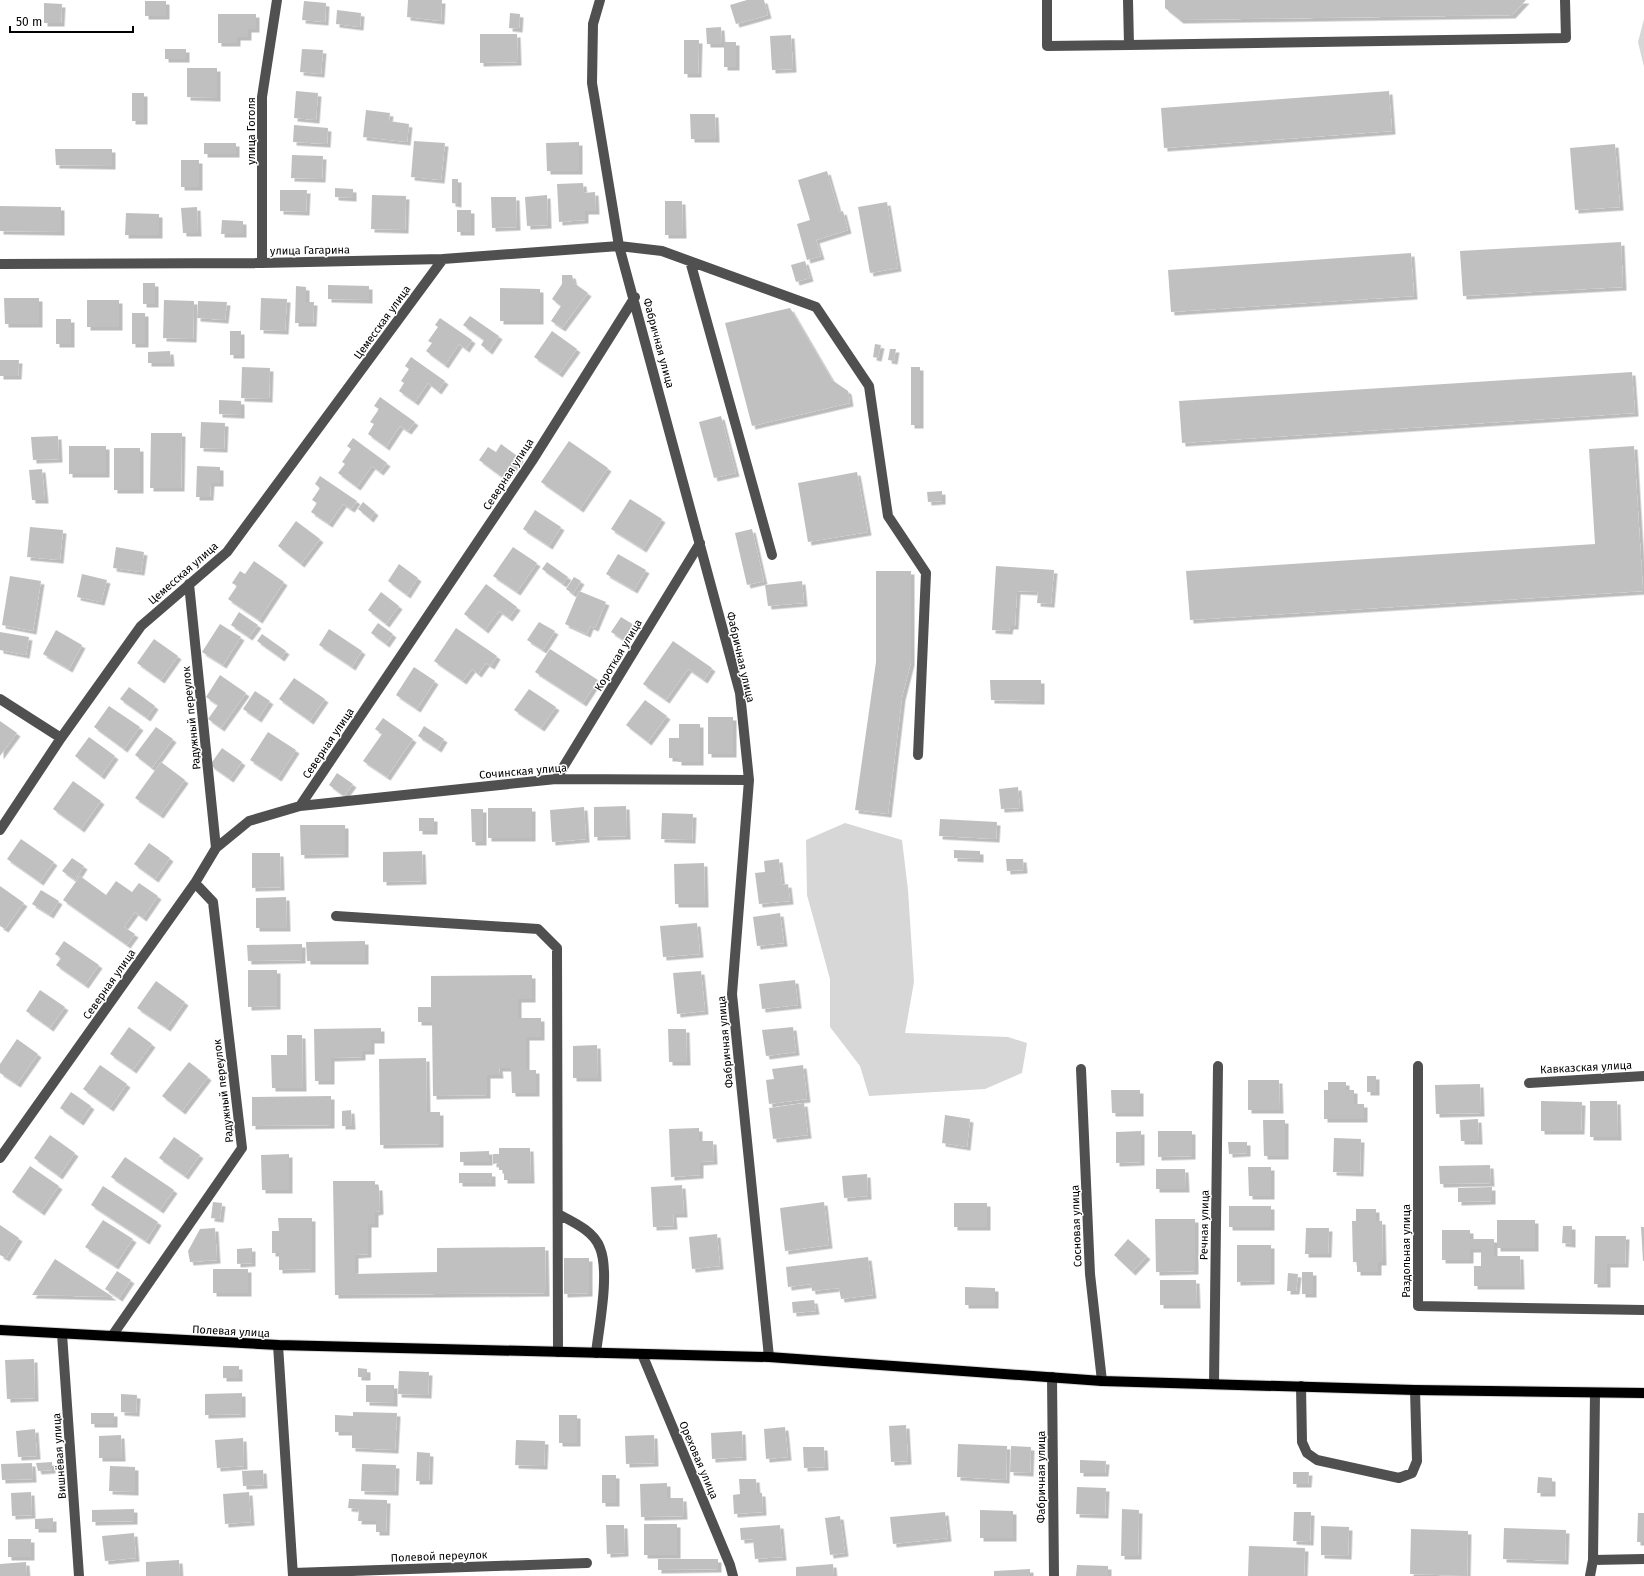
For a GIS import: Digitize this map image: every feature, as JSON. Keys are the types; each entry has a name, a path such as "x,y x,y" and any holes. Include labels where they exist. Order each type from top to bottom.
{"main road":[{"name":"Полевая улица","path":"0,1330 278,1345"},
{"path":"278,1345 769,1357 1102,1381 1214,1383 1415,1390 1644,1393"}],"street":[{"name":"улица Гоголя","path":"262,263 262,97 277,0"},
{"name":"Фабричная улица","path":"600,0 593,24 592,83 619,246 740,693 749,780 732,994 769,1357"},
{"path":"1047,0 1047,46 1566,38 1565,0"},
{"path":"1128,0 1129,45"},
{"name":"улица Гагарина","path":"0,264 262,263 443,259 619,246 662,251 816,307 869,386 888,516 926,573 918,755"},
{"name":"Цемесская улица","path":"0,830 61,738 141,626 228,552 443,259"},
{"path":"690,261 772,555"},
{"name":"Северная улица","path":"0,1158 195,883 216,848 249,821 300,806 532,461 634,297"},
{"name":"Короткая улица","path":"556,779 700,543"},
{"name":"Радужный переулок","path":"189,584 216,848"},
{"path":"0,699 61,738"},
{"name":"Сочинская улица","path":"300,806 556,779 749,780"},
{"name":"Радужный переулок","path":"112,1336 242,1148 213,902 195,883"},
{"path":"336,916 538,930 557,948 558,1352"},
{"name":"Речная улица","path":"1214,1383 1218,1066"},
{"name":"Раздольная улица","path":"1418,1066 1418,1306 1644,1310"},
{"name":"Сосновая улица","path":"1081,1069 1090,1274 1102,1381"},
{"name":"Кавказская улица","path":"1529,1082 1644,1076"},
{"path":"558,1214 589,1233 600,1248 604,1270 603,1295 596,1353"},
{"name":"Вишнёвая улица","path":"62,1334 79,1576"},
{"name":"Полевая улица","path":"278,1345 293,1574"},
{"name":"Ореховая улица","path":"642,1354 730,1565 733,1576"},
{"name":"Фабричная улица","path":"1052,1377 1054,1576"},
{"path":"1301,1386 1302,1442 1307,1453 1317,1460 1400,1478 1412,1473 1417,1461 1415,1390"},
{"path":"1590,1576 1593,1560 1595,1393"},
{"path":"1593,1560 1644,1559"},
{"name":"Полевой переулок","path":"293,1574 587,1563"}],"shaded area":[{"path":"1644,19 1644,67 1638,42"},
{"path":"845,823 902,840 908,890 914,982 905,1033 1008,1037 1027,1043 1022,1073 985,1089 869,1096 860,1066 830,1027 830,979 807,895 806,840"}],"building":[{"path":"408,0 442,0 441,21 407,17"},
{"path":"747,0 764,0 768,15 736,24 730,5"},
{"path":"1165,0 1526,0 1512,15 1180,20 1165,8"},
{"path":"145,1 166,1 166,16 145,16"},
{"path":"304,1 326,3 325,22 302,20"},
{"path":"44,3 62,4 61,23 44,23"},
{"path":"337,10 361,13 360,27 336,24"},
{"path":"510,13 520,14 519,29 509,28"},
{"path":"218,14 256,14 256,29 248,29 248,37 237,37 237,43 218,43"},
{"path":"721,27 722,44 707,44 706,28"},
{"path":"480,34 517,34 518,62 480,63"},
{"path":"791,35 793,69 772,70 770,36"},
{"path":"684,40 699,40 698,74 684,74"},
{"path":"724,42 736,42 736,67 724,67"},
{"path":"165,49 186,49 186,59 165,59"},
{"path":"302,49 323,50 321,74 300,72"},
{"path":"187,68 217,68 217,98 187,97"},
{"path":"296,91 318,93 316,120 294,118"},
{"path":"1389,91 1392,131 1164,148 1161,108"},
{"path":"132,93 144,93 144,121 132,121"},
{"path":"366,110 390,113 389,121 409,124 407,142 363,137"},
{"path":"690,114 715,114 716,139 691,139"},
{"path":"294,125 328,128 327,144 293,142"},
{"path":"414,141 445,143 441,180 411,177"},
{"path":"579,142 579,171 547,171 546,143"},
{"path":"204,143 236,143 236,154 204,154"},
{"path":"1615,144 1620,207 1575,210 1570,148"},
{"path":"55,149 112,149 112,166 56,165"},
{"path":"292,155 323,156 322,179 291,178"},
{"path":"181,160 199,160 199,187 181,187"},
{"path":"827,171 839,212 843,211 848,230 816,240 821,256 807,260 797,224 810,220 798,180"},
{"path":"452,179 458,179 458,204 452,203"},
{"path":"583,183 584,193 595,192 596,211 585,211 585,220 559,222 557,184"},
{"path":"335,188 353,189 353,198 335,197"},
{"path":"280,190 307,190 306,212 280,211"},
{"path":"372,195 406,196 405,230 371,229"},
{"path":"547,195 548,225 527,226 525,197"},
{"path":"491,197 516,197 517,227 492,228"},
{"path":"665,201 682,201 683,235 665,235"},
{"path":"887,202 898,268 870,273 858,207"},
{"path":"0,206 61,207 61,232 0,231"},
{"path":"197,207 198,233 183,233 181,208"},
{"path":"457,210 471,210 471,232 457,232"},
{"path":"126,213 159,214 159,235 125,235"},
{"path":"222,220 243,221 243,234 221,234"},
{"path":"1621,242 1623,287 1463,296 1460,251"},
{"path":"1411,253 1414,296 1171,312 1168,270"},
{"path":"805,261 810,278 796,282 791,265"},
{"path":"562,275 572,275 574,283 588,293 562,328 551,321 561,306 552,299 562,284"},
{"path":"143,283 155,283 155,304 143,304"},
{"path":"328,285 369,286 369,300 328,299"},
{"path":"296,286 306,287 306,302 314,302 313,323 295,323"},
{"path":"500,288 540,289 540,321 500,321"},
{"path":"4,298 39,298 39,324 5,324"},
{"path":"261,298 287,299 285,331 260,330"},
{"path":"87,300 119,300 119,327 87,327"},
{"path":"164,300 194,301 193,339 163,338"},
{"path":"198,301 227,302 225,320 197,318"},
{"path":"790,308 832,380 848,391 850,403 752,426 725,323"},
{"path":"132,313 145,313 145,344 132,344"},
{"path":"470,316 499,336 489,351 481,345 484,340 463,325"},
{"path":"440,318 472,340 466,349 459,344 445,365 426,351 432,343 428,341 438,327 435,325"},
{"path":"56,319 71,319 71,344 56,344"},
{"path":"230,331 241,331 241,355 230,355"},
{"path":"552,331 577,349 559,374 534,357"},
{"path":"875,344 881,345 878,358 873,357"},
{"path":"890,349 896,349 894,361 888,360"},
{"path":"170,351 171,363 148,363 148,352"},
{"path":"411,357 445,381 438,391 428,383 415,402 399,391 404,383 401,381 409,369 405,366"},
{"path":"0,360 19,360 18,376 0,376"},
{"path":"242,367 270,368 269,399 241,398"},
{"path":"911,367 920,367 920,425 911,425"},
{"path":"1632,372 1635,413 1182,443 1179,401"},
{"path":"380,397 415,422 408,431 400,426 386,447 368,434 374,424 370,422 379,409 374,406"},
{"path":"219,400 241,401 241,415 219,414"},
{"path":"721,416 736,473 714,478 699,422"},
{"path":"201,422 225,423 224,449 200,448"},
{"path":"151,433 182,433 181,488 150,488"},
{"path":"58,436 59,459 33,460 31,437"},
{"path":"353,438 387,463 380,472 372,466 357,487 338,473 345,464 342,462 351,449 347,446"},
{"path":"569,441 608,468 580,509 541,482"},
{"path":"501,444 520,458 505,479 479,460 488,447 496,452"},
{"path":"69,446 106,446 106,474 69,474"},
{"path":"1634,446 1643,591 1190,620 1186,571 1595,544 1589,449"},
{"path":"114,448 140,448 140,490 114,490"},
{"path":"197,466 220,467 220,483 211,483 210,497 196,497"},
{"path":"42,469 45,500 32,500 29,470"},
{"path":"857,472 868,532 808,542 798,483"},
{"path":"320,476 357,501 351,509 343,504 329,524 311,512 317,503 312,500 320,488 315,484"},
{"path":"942,491 942,501 928,502 927,492"},
{"path":"630,499 662,519 643,549 611,529"},
{"path":"363,502 375,512 370,519 358,509"},
{"path":"535,510 561,527 549,546 523,529"},
{"path":"296,521 320,539 301,564 278,546"},
{"path":"30,527 63,530 60,560 27,557"},
{"path":"752,529 764,581 747,585 735,533"},
{"path":"116,547 144,552 141,572 113,568"},
{"path":"513,547 537,563 517,592 493,576"},
{"path":"618,554 646,570 634,590 606,574"},
{"path":"254,561 284,582 259,620 228,599 237,586 232,583 240,571 245,574"},
{"path":"547,562 568,577 563,584 542,569"},
{"path":"399,564 418,578 407,595 388,581"},
{"path":"996,566 1054,570 1051,604 1037,603 1038,592 1017,591 1015,626 1010,626 1009,631 992,630"},
{"path":"876,571 911,571 911,662 902,697 888,814 855,810 876,662"},
{"path":"82,574 107,580 101,602 77,597"},
{"path":"10,576 41,581 33,631 2,625"},
{"path":"574,577 581,581 573,594 566,589"},
{"path":"802,581 804,603 768,606 765,585"},
{"path":"486,584 517,607 509,618 499,611 485,630 464,614"},
{"path":"579,591 606,602 595,628 590,626 587,634 565,624"},
{"path":"381,592 399,606 386,624 368,610"},
{"path":"239,612 258,625 249,637 231,625"},
{"path":"621,617 634,625 624,640 611,632"},
{"path":"539,622 555,631 543,650 527,640"},
{"path":"378,623 393,634 386,644 371,633"},
{"path":"220,624 241,637 223,665 202,652"},
{"path":"456,628 497,656 491,666 486,663 478,674 472,669 463,681 434,661"},
{"path":"329,629 362,651 352,667 319,645"},
{"path":"56,630 82,645 69,669 43,654"},
{"path":"0,632 29,637 26,655 0,650"},
{"path":"262,634 286,651 281,658 257,641"},
{"path":"154,639 178,656 161,680 137,663"},
{"path":"673,641 712,668 704,680 688,669 666,700 643,684"},
{"path":"550,649 598,680 583,703 535,672"},
{"path":"414,667 435,681 417,709 396,695"},
{"path":"220,675 246,693 221,728 208,719 218,705 206,697"},
{"path":"294,678 325,699 310,721 279,699"},
{"path":"990,680 1041,680 1041,701 991,700"},
{"path":"129,687 155,706 147,718 120,699"},
{"path":"529,689 556,707 541,728 514,710"},
{"path":"255,691 270,701 258,719 243,709"},
{"path":"645,700 667,716 648,742 626,725"},
{"path":"109,706 140,727 124,749 94,727"},
{"path":"708,717 733,717 733,754 708,754"},
{"path":"383,718 413,739 387,777 363,761 382,734 375,729"},
{"path":"0,721 17,733 0,756"},
{"path":"679,724 700,724 700,762 678,762 678,758 669,758 669,738 679,738"},
{"path":"424,726 444,739 438,749 418,736"},
{"path":"156,727 173,739 152,768 135,755"},
{"path":"268,732 296,750 278,778 250,760"},
{"path":"89,737 115,756 101,776 75,756"},
{"path":"222,748 242,762 230,779 210,765"},
{"path":"161,762 185,780 160,815 135,798"},
{"path":"337,773 353,784 344,796 329,785"},
{"path":"73,781 101,801 81,829 53,809"},
{"path":"1018,787 1020,808 1001,809 999,789"},
{"path":"626,806 627,836 594,837 594,807"},
{"path":"584,807 586,839 552,842 550,810"},
{"path":"488,808 532,808 532,838 488,838"},
{"path":"471,809 483,809 483,842 472,842"},
{"path":"662,813 693,814 692,840 661,839"},
{"path":"419,818 434,818 434,831 419,831"},
{"path":"940,819 997,822 996,839 939,836"},
{"path":"300,825 345,825 345,854 301,855"},
{"path":"21,839 54,862 40,882 7,859"},
{"path":"149,843 170,858 155,879 134,864"},
{"path":"954,850 980,851 980,859 954,858"},
{"path":"422,851 423,881 383,882 383,852"},
{"path":"252,853 280,853 281,887 252,888"},
{"path":"72,858 84,866 75,880 62,871"},
{"path":"779,859 782,885 788,884 790,901 759,904 755,873 765,872 764,861"},
{"path":"1006,859 1023,859 1024,870 1007,871"},
{"path":"704,863 705,904 675,904 674,864"},
{"path":"80,876 106,895 116,881 132,892 139,883 158,896 143,918 135,912 124,927 135,934 127,945 63,900"},
{"path":"0,886 24,903 5,929 0,926"},
{"path":"41,890 59,901 50,915 32,904"},
{"path":"286,897 287,928 256,928 256,898"},
{"path":"780,913 784,943 757,946 753,917"},
{"path":"697,923 700,954 663,957 660,926"},
{"path":"64,941 99,965 85,985 56,965 61,958 55,954"},
{"path":"365,941 365,961 307,961 306,942"},
{"path":"302,944 302,960 248,961 247,945"},
{"path":"248,970 277,970 277,1006 248,1007"},
{"path":"701,971 705,1011 677,1014 673,973"},
{"path":"532,975 532,999 518,999 518,1018 541,1018 541,1037 526,1037 526,1070 536,1070 536,1093 512,1093 511,1068 499,1068 500,1075 487,1075 487,1095 433,1096 432,1022 418,1022 418,1007 431,1007 431,976"},
{"path":"795,980 798,1005 762,1009 759,984"},
{"path":"156,981 185,1002 167,1028 137,1008"},
{"path":"40,990 65,1007 50,1028 26,1011"},
{"path":"129,1027 152,1044 133,1070 110,1054"},
{"path":"793,1027 796,1052 766,1056 762,1030"},
{"path":"381,1028 381,1040 371,1040 371,1051 362,1051 362,1057 331,1058 331,1081 315,1081 314,1029"},
{"path":"668,1029 686,1029 687,1062 669,1062"},
{"path":"287,1035 302,1035 303,1088 272,1088 271,1055 287,1055"},
{"path":"17,1039 38,1054 17,1084 0,1073 0,1064"},
{"path":"597,1045 598,1078 573,1078 573,1046"},
{"path":"426,1058 427,1112 440,1112 440,1144 380,1145 379,1059"},
{"path":"189,1062 208,1077 182,1111 162,1096"},
{"path":"100,1065 127,1084 110,1108 83,1089"},
{"path":"803,1065 807,1099 769,1104 766,1080 774,1079 772,1069"},
{"path":"1367,1076 1376,1076 1376,1092 1367,1092"},
{"path":"1248,1080 1279,1080 1280,1110 1248,1110"},
{"path":"1328,1082 1346,1082 1346,1090 1354,1090 1354,1104 1364,1104 1364,1119 1324,1119 1324,1090 1328,1090"},
{"path":"1480,1084 1481,1113 1436,1114 1435,1085"},
{"path":"1111,1090 1140,1090 1140,1113 1112,1113"},
{"path":"71,1092 91,1106 80,1122 60,1108"},
{"path":"331,1096 331,1125 252,1126 252,1097"},
{"path":"1541,1101 1582,1102 1581,1131 1541,1131"},
{"path":"1590,1101 1617,1101 1618,1137 1590,1137"},
{"path":"804,1103 808,1135 773,1139 769,1108"},
{"path":"351,1110 352,1126 342,1126 342,1111"},
{"path":"945,1115 970,1119 967,1147 942,1143"},
{"path":"1478,1119 1479,1141 1461,1141 1460,1120"},
{"path":"1263,1120 1285,1120 1285,1156 1264,1156"},
{"path":"699,1128 699,1141 713,1141 714,1161 700,1162 700,1175 671,1177 669,1129"},
{"path":"1141,1131 1141,1162 1116,1163 1116,1132"},
{"path":"1158,1131 1192,1131 1192,1156 1158,1157"},
{"path":"50,1135 75,1153 59,1176 34,1158"},
{"path":"174,1137 200,1155 185,1176 159,1158"},
{"path":"1334,1138 1361,1139 1360,1173 1333,1172"},
{"path":"1228,1142 1247,1142 1247,1153 1229,1154"},
{"path":"499,1148 530,1148 531,1180 504,1180 504,1170 499,1170 499,1163 493,1164 493,1154 499,1154"},
{"path":"489,1151 489,1162 460,1162 460,1152"},
{"path":"289,1154 289,1190 262,1190 261,1155"},
{"path":"125,1157 174,1190 160,1210 111,1177"},
{"path":"1490,1165 1491,1183 1440,1184 1439,1166"},
{"path":"30,1166 59,1186 41,1212 12,1192"},
{"path":"1248,1167 1271,1167 1271,1196 1249,1196"},
{"path":"1156,1169 1185,1169 1186,1189 1156,1189"},
{"path":"459,1173 492,1173 492,1183 459,1183"},
{"path":"867,1174 868,1196 844,1198 842,1176"},
{"path":"333,1181 375,1181 375,1187 379,1187 380,1211 375,1212 375,1224 368,1224 368,1254 355,1255 355,1274 437,1272 437,1248 545,1247 546,1293 335,1295"},
{"path":"682,1185 684,1214 673,1214 674,1226 653,1227 651,1187"},
{"path":"103,1186 158,1222 146,1241 91,1205"},
{"path":"1492,1187 1492,1201 1458,1202 1458,1188"},
{"path":"213,1202 222,1203 220,1219 211,1218"},
{"path":"824,1202 829,1245 785,1251 780,1208"},
{"path":"954,1203 987,1203 987,1227 954,1227"},
{"path":"1229,1206 1271,1206 1271,1227 1229,1227"},
{"path":"1356,1209 1376,1209 1376,1221 1382,1221 1383,1262 1378,1262 1378,1272 1357,1272 1357,1262 1353,1262 1352,1221 1356,1221"},
{"path":"278,1218 312,1218 312,1269 279,1270 279,1253 272,1253 272,1231 279,1231"},
{"path":"1155,1219 1195,1219 1195,1271 1156,1272"},
{"path":"103,1220 133,1239 115,1266 85,1247"},
{"path":"1497,1220 1535,1220 1535,1248 1497,1248"},
{"path":"0,1225 19,1238 6,1258 0,1255"},
{"path":"1563,1226 1572,1226 1572,1244 1562,1243"},
{"path":"1641,1227 1644,1227 1644,1261 1643,1261"},
{"path":"215,1228 217,1260 190,1262 188,1251 200,1229"},
{"path":"1306,1228 1329,1228 1328,1254 1305,1254"},
{"path":"1442,1230 1470,1230 1470,1239 1494,1239 1494,1256 1520,1256 1521,1286 1474,1286 1474,1266 1481,1266 1481,1249 1470,1249 1470,1260 1442,1260"},
{"path":"717,1234 720,1266 692,1269 689,1237"},
{"path":"1595,1236 1626,1236 1625,1264 1607,1264 1607,1284 1594,1284"},
{"path":"1128,1239 1147,1256 1132,1272 1114,1255"},
{"path":"1237,1245 1271,1245 1271,1281 1237,1282"},
{"path":"252,1248 252,1263 237,1264 237,1249"},
{"path":"868,1257 873,1295 841,1299 839,1288 812,1291 811,1284 788,1287 786,1267"},
{"path":"564,1258 589,1258 589,1293 564,1294"},
{"path":"55,1259 113,1297 32,1295"},
{"path":"213,1269 248,1269 248,1293 213,1293"},
{"path":"117,1271 131,1280 119,1298 105,1289"},
{"path":"1302,1272 1313,1272 1313,1294 1302,1294"},
{"path":"1288,1273 1298,1274 1296,1291 1287,1291"},
{"path":"1160,1280 1196,1280 1197,1305 1160,1305"},
{"path":"965,1287 995,1288 995,1305 965,1305"},
{"path":"814,1300 816,1311 793,1313 792,1302"},
{"path":"34,1359 35,1398 7,1399 5,1360"},
{"path":"223,1366 239,1366 239,1378 223,1378"},
{"path":"358,1368 367,1369 367,1377 358,1377"},
{"path":"399,1371 429,1372 428,1395 398,1394"},
{"path":"366,1385 394,1385 394,1403 366,1402"},
{"path":"242,1393 242,1414 205,1415 205,1394"},
{"path":"121,1394 137,1395 136,1413 121,1412"},
{"path":"353,1412 397,1413 395,1450 352,1448 352,1432 335,1432 335,1415 353,1416"},
{"path":"91,1413 114,1413 114,1424 91,1424"},
{"path":"559,1415 577,1415 577,1443 559,1443"},
{"path":"906,1425 908,1461 891,1462 889,1426"},
{"path":"785,1427 788,1457 766,1459 764,1429"},
{"path":"35,1429 37,1456 18,1457 16,1431"},
{"path":"742,1431 743,1457 712,1459 711,1433"},
{"path":"121,1435 122,1458 99,1458 99,1436"},
{"path":"654,1435 655,1463 626,1464 625,1436"},
{"path":"243,1438 244,1466 217,1468 215,1440"},
{"path":"516,1440 545,1441 544,1466 515,1465"},
{"path":"958,1444 1007,1446 1006,1480 957,1477"},
{"path":"1011,1446 1031,1447 1030,1473 1010,1472"},
{"path":"803,1447 824,1447 825,1467 804,1468"},
{"path":"417,1452 430,1453 429,1481 416,1481"},
{"path":"1080,1460 1106,1461 1105,1473 1080,1473"},
{"path":"52,1462 52,1470 38,1471 36,1463"},
{"path":"32,1463 33,1479 2,1480 1,1464"},
{"path":"362,1464 396,1465 395,1492 361,1491"},
{"path":"110,1466 135,1467 135,1492 109,1491"},
{"path":"263,1470 264,1485 243,1486 242,1471"},
{"path":"1293,1472 1309,1472 1308,1484 1293,1484"},
{"path":"602,1475 616,1475 616,1503 602,1503"},
{"path":"1538,1477 1552,1478 1552,1493 1537,1493"},
{"path":"739,1479 756,1479 757,1493 762,1493 763,1512 734,1514 733,1495 740,1494"},
{"path":"667,1483 667,1498 683,1498 684,1516 641,1517 640,1484"},
{"path":"1077,1487 1106,1488 1105,1515 1076,1514"},
{"path":"31,1492 32,1515 12,1516 11,1493"},
{"path":"249,1492 251,1522 225,1524 223,1494"},
{"path":"349,1499 387,1500 386,1532 376,1532 376,1521 358,1521 359,1509 348,1508"},
{"path":"134,1509 134,1521 92,1522 92,1510"},
{"path":"1122,1509 1139,1510 1138,1556 1121,1556"},
{"path":"980,1510 1013,1511 1013,1538 980,1538"},
{"path":"945,1512 948,1538 893,1544 890,1517"},
{"path":"1294,1512 1311,1512 1310,1542 1293,1541"},
{"path":"1638,1513 1644,1513 1644,1542 1637,1542"},
{"path":"840,1516 845,1553 830,1555 825,1518"},
{"path":"53,1518 53,1529 35,1529 35,1519"},
{"path":"644,1524 677,1524 677,1555 644,1555"},
{"path":"606,1525 624,1525 625,1553 607,1554"},
{"path":"780,1525 783,1557 755,1559 753,1539 741,1540 740,1528"},
{"path":"1321,1526 1349,1527 1348,1556 1321,1555"},
{"path":"1504,1528 1566,1530 1565,1561 1503,1559"},
{"path":"1411,1529 1468,1531 1467,1576 1410,1574"},
{"path":"134,1533 136,1558 105,1561 102,1536"},
{"path":"8,1539 31,1539 31,1557 8,1557"},
{"path":"1249,1546 1305,1548 1304,1576 1248,1576"},
{"path":"658,1559 718,1559 718,1569 658,1570"},
{"path":"179,1560 180,1576 146,1576 146,1562"},
{"path":"26,1562 27,1576 0,1576 0,1564"},
{"path":"833,1564 834,1576 796,1576 796,1567"},
{"path":"1077,1565 1108,1566 1108,1576 1076,1576"},
{"path":"1030,1569 1030,1576 994,1576 994,1571"}]}
